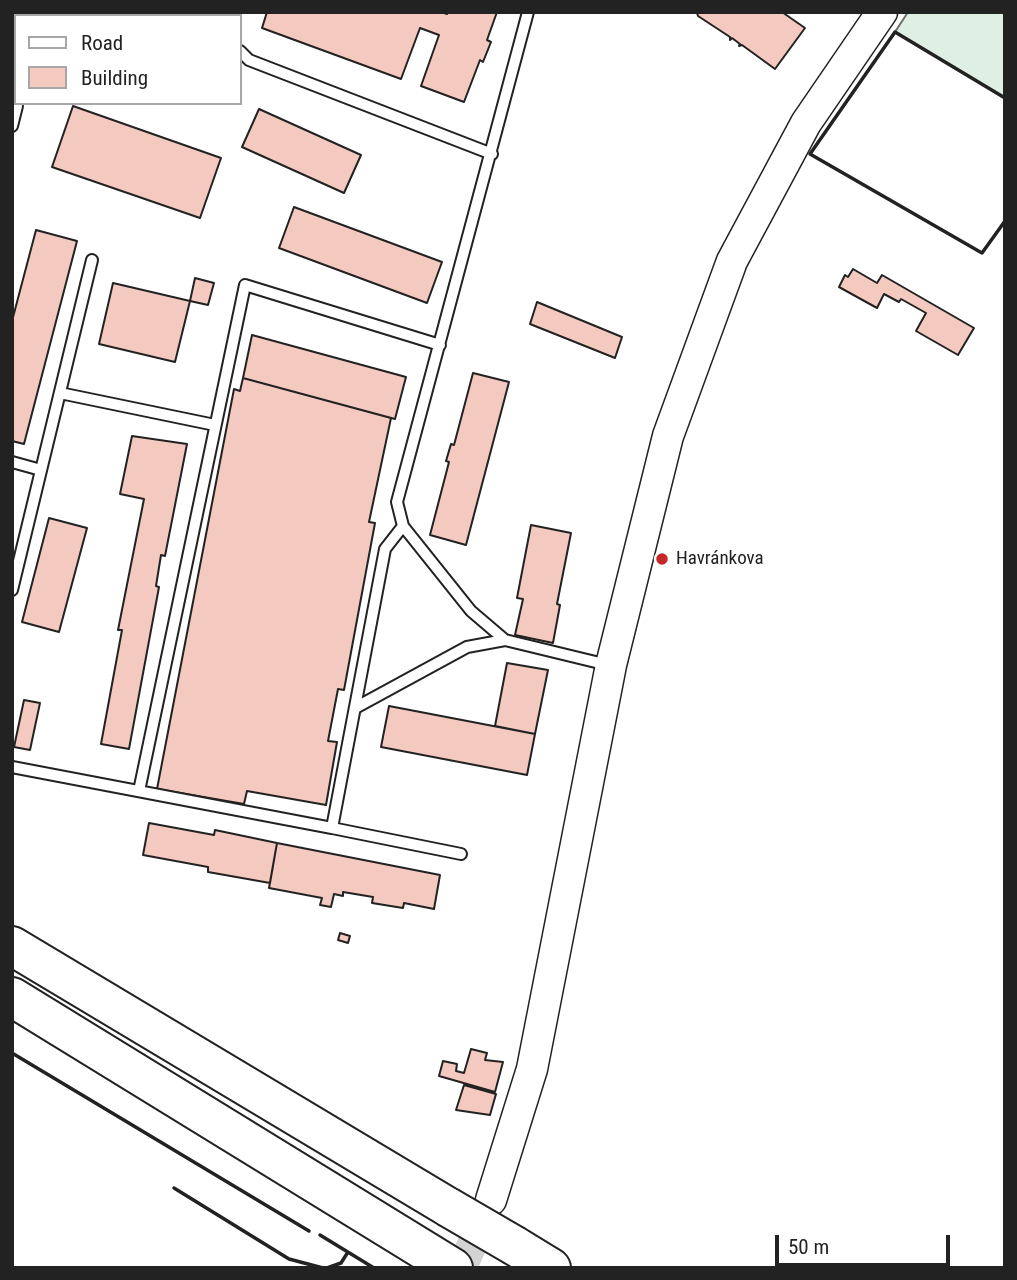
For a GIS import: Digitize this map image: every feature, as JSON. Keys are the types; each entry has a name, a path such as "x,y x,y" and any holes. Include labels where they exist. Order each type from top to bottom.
{"highway":[{"path":"12,946 551,1268"},
{"path":"12,997 439,1259"}],"street":[{"path":"491,1200 532,1069 611,665 668,436 732,261 806,123 881,12"}],"lane":[{"path":"505,640 471,611 403,526 397,502 528,12"},
{"path":"242,53 249,60 492,154"},
{"path":"12,126 17,106"},
{"path":"12,590 92,260"},
{"path":"138,791 245,285 440,345"},
{"path":"60,393 215,425"},
{"path":"12,462 41,470"},
{"path":"332,828 385,548 403,526"},
{"path":"355,708 467,647 505,640 611,665"},
{"path":"12,766 461,854"}],"green space":[{"path":"908,12 1005,12 1005,98 895,32"}],"building":[{"path":"201,12 200,14 66,13"},
{"path":"267,12 497,12 487,40 491,42 483,62 480,60 464,102 421,86 439,35 420,28 401,79 262,28"},
{"path":"782,12 805,28 775,69 742,45 739,46 732,38 730,40 730,37 697,13"},
{"path":"73,106 221,158 200,218 52,167"},
{"path":"259,109 361,155 344,193 242,147"},
{"path":"294,207 442,262 427,303 279,248"},
{"path":"36,230 77,241 24,444 12,441 12,321"},
{"path":"853,269 877,283 882,275 974,328 958,355 916,331 926,313 901,299 899,302 884,294 877,308 839,287 845,275 848,277"},
{"path":"195,278 214,283 208,305 190,301"},
{"path":"113,283 190,301 175,362 99,344"},
{"path":"537,302 622,337 615,358 530,324"},
{"path":"252,335 406,377 395,419 243,378"},
{"path":"473,373 509,382 466,545 430,535 449,462 446,461 451,444 454,445"},
{"path":"243,378 391,418 369,522 375,523 344,690 338,689 328,741 337,742 326,805 247,791 244,804 157,789 234,389 240,391"},
{"path":"132,436 187,444 165,556 161,555 156,586 159,587 129,749 101,744 122,630 118,630 144,499 120,494"},
{"path":"49,518 87,528 59,632 22,622"},
{"path":"531,525 571,533 557,604 560,605 553,643 515,635 523,599 517,598"},
{"path":"507,663 548,670 535,734 495,726"},
{"path":"24,700 40,703 30,750 14,747"},
{"path":"389,706 535,734 527,775 381,747"},
{"path":"149,823 214,835 215,830 277,843 270,883 208,872 208,867 143,855"},
{"path":"277,843 440,875 434,909 404,903 403,908 372,903 373,897 343,892 343,896 334,894 331,907 320,905 322,898 269,888"},
{"path":"340,933 350,936 348,943 338,940"},
{"path":"471,1049 487,1053 485,1060 503,1062 495,1092 439,1076 443,1061 457,1064 456,1071 464,1073"},
{"path":"464,1085 496,1094 490,1115 456,1110"}],"tunnel":[{"path":"462,1268 488,1207"}],"wall":[{"path":"1005,98 895,32 810,154 982,253 1005,221"},
{"path":"12,1053 309,1231"},
{"path":"174,1188 289,1259 323,1268"},
{"path":"320,1235 374,1268"},
{"path":"327,1268 341,1263 348,1252"}],"place":[{"name":"Havránkova","path":"662,559"}]}
